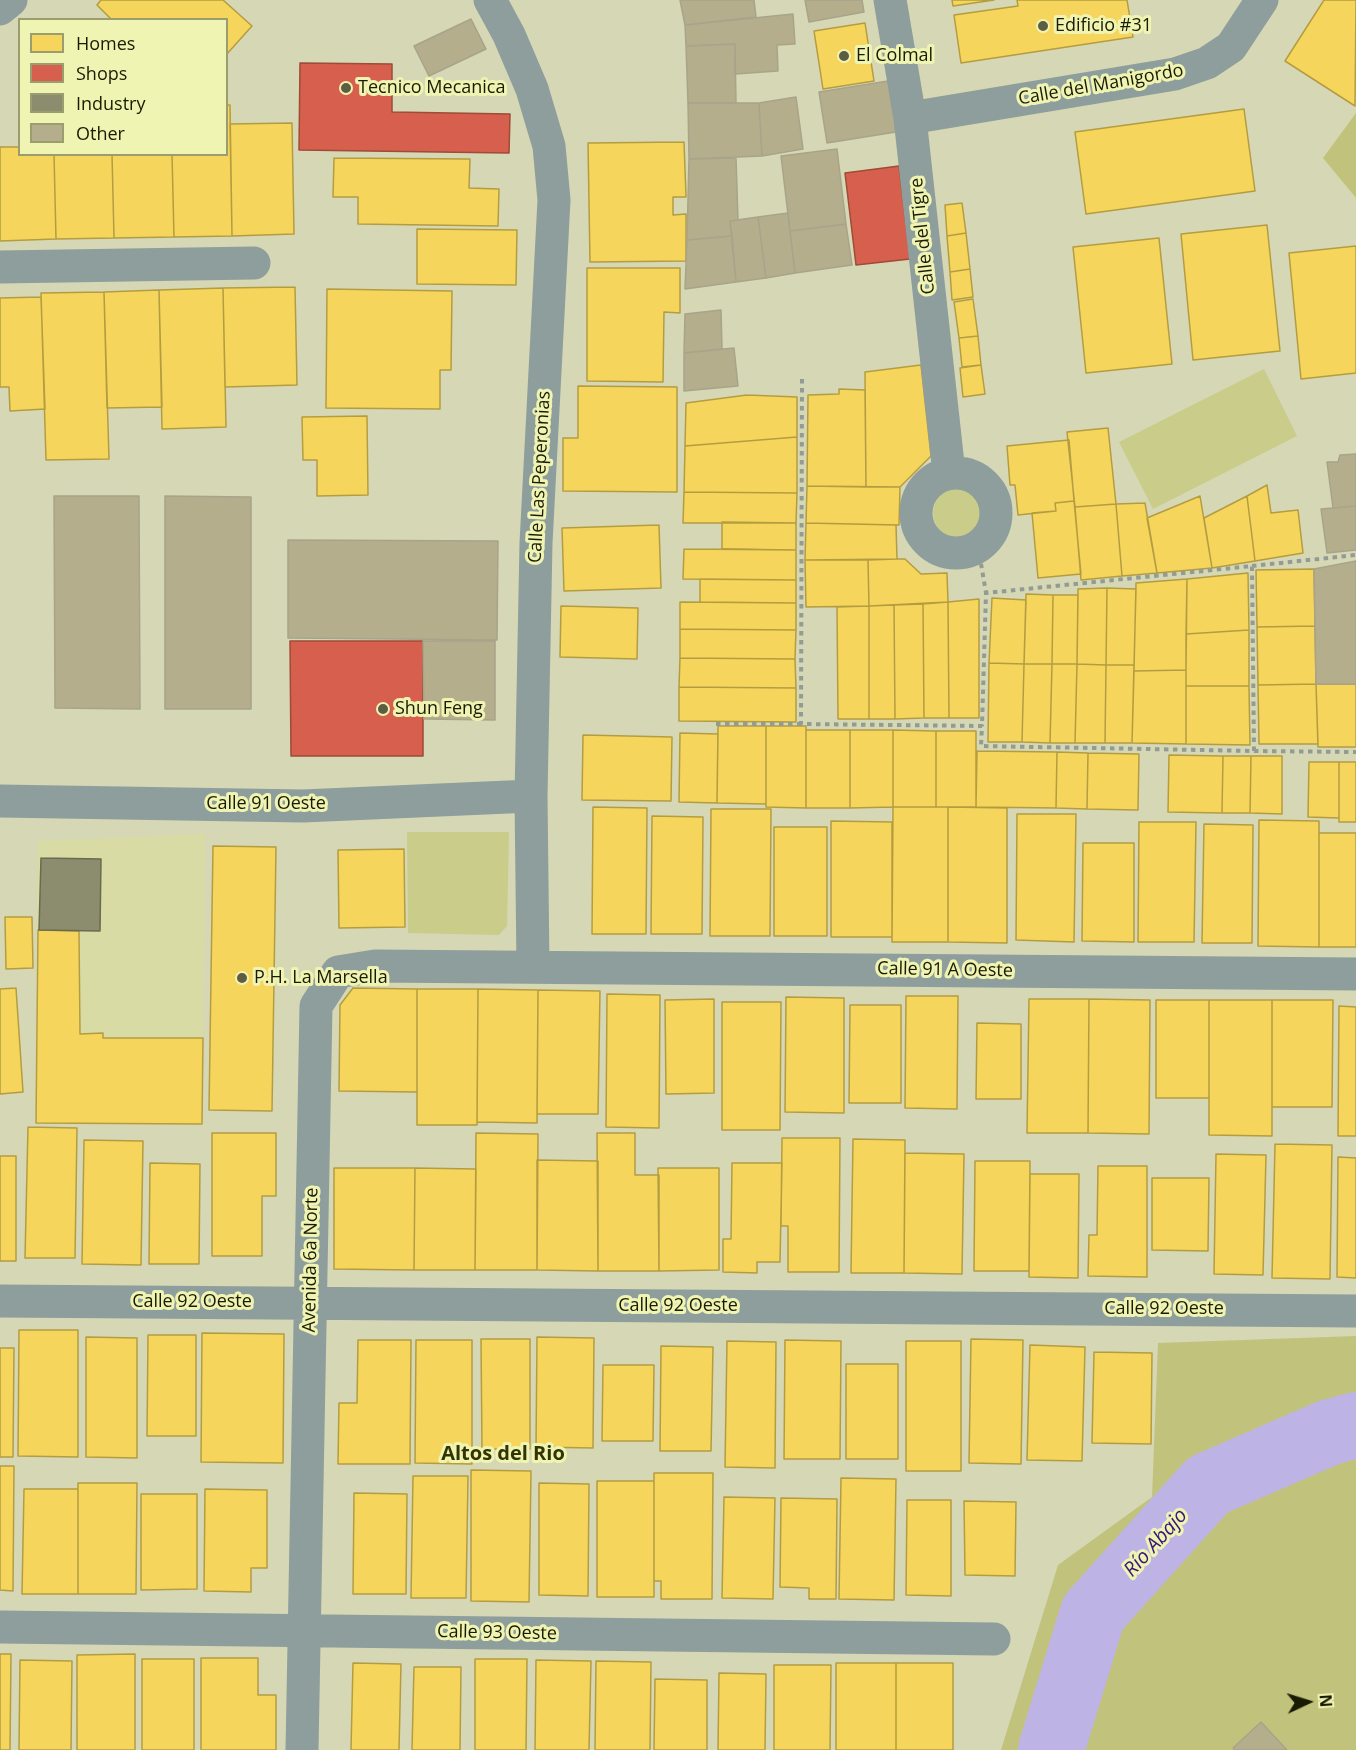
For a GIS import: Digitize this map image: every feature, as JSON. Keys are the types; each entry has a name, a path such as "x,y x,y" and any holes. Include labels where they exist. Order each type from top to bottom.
{"street":[{"path":"0,9 11,0"},
{"name":"Calle Las Peperonias","path":"490,0 509,35 532,89 549,146 554,200 536,543 531,796 533,967"},
{"name":"Calle del Tigre","path":"890,0 910,118 949,473"},
{"name":"Calle del Manigordo","path":"910,118 1175,74 1207,63 1231,47 1262,0"},
{"path":"0,267 254,263"},
{"path":"949,473 963,473 975,478 993,498 994,525 988,537 978,546 966,552 954,553 941,550 929,543 921,533 916,508 919,496 927,485 949,473"},
{"name":"Calle 91 Oeste","path":"0,801 303,806 531,796"},
{"name":"Avenida 6a Norte","path":"302,1750 316,1006 338,972 375,966 533,967"},
{"name":"Calle 91 A Oeste","path":"533,967 1356,974"},
{"name":"Calle 92 Oeste","path":"0,1301 1356,1311"},
{"name":"Calle 93 Oeste","path":"0,1627 994,1639"}],"path":[{"path":"801,724 802,379"},
{"path":"978,546 986,592 981,746 1356,752"},
{"path":"986,592 1356,555"},
{"path":"1252,566 1254,750"},
{"path":"716,724 982,726"}],"shaded area":[{"path":"1356,113 1356,198 1323,158"},
{"path":"1264,369 1297,436 1153,509 1119,442"},
{"path":"952,489 962,489 974,496 981,508 981,518 974,530 962,537 952,537 937,526 933,518 933,508 944,493"},
{"path":"407,832 509,832 507,926 499,935 408,933"},
{"path":"205,834 202,1124 36,1123 38,841"},
{"path":"1356,1336 1356,1750 1001,1750 1058,1565 1152,1497 1158,1343"}],"building: Homes":[{"path":"101,0 223,0 252,26 228,53 228,18 110,18 97,5"},
{"path":"952,0 994,0 953,6"},
{"name":"Edificio #31","path":"1017,0 1127,0 1133,37 961,63 954,15 1018,6"},
{"path":"1324,0 1356,0 1355,106 1285,61"},
{"name":"El Colmal","path":"865,23 874,81 823,89 814,31"},
{"path":"228,105 230,105 232,236 174,237 172,156 228,156"},
{"path":"1244,109 1255,191 1086,214 1075,132"},
{"path":"292,123 294,234 232,236 230,124"},
{"path":"684,142 686,197 673,197 673,215 686,214 686,261 590,262 588,143"},
{"path":"0,147 18,147 18,156 54,156 56,239 0,241"},
{"path":"54,156 112,156 114,238 56,239"},
{"path":"112,156 172,156 174,237 114,238"},
{"path":"334,158 470,159 469,188 499,189 498,226 358,224 358,197 333,197"},
{"path":"962,203 966,233 947,236 945,205"},
{"path":"1267,225 1280,351 1193,360 1181,234"},
{"path":"417,229 517,230 516,285 417,284"},
{"path":"966,233 970,269 950,272 947,236"},
{"path":"1159,238 1172,364 1086,373 1073,247"},
{"path":"1356,246 1356,373 1301,379 1289,253"},
{"path":"587,268 680,268 680,313 664,312 663,382 587,381"},
{"path":"970,269 973,297 952,300 950,272"},
{"path":"295,287 297,385 225,387 223,288"},
{"path":"223,288 226,427 162,429 159,290"},
{"path":"327,289 452,291 451,370 440,370 440,409 326,408"},
{"path":"159,290 162,407 107,408 104,292"},
{"path":"104,292 109,459 46,460 41,293"},
{"path":"41,297 45,409 10,411 9,387 0,387 0,298"},
{"path":"973,299 978,336 959,338 954,302"},
{"path":"978,336 981,365 962,367 959,338"},
{"path":"921,365 931,456 900,487 866,487 865,372"},
{"path":"981,365 985,394 963,397 960,368"},
{"path":"578,386 677,387 677,492 563,491 563,438 578,438"},
{"path":"839,389 865,390 866,487 807,486 808,395 839,394"},
{"path":"747,395 797,397 797,437 685,446 686,403"},
{"path":"367,416 368,495 317,496 317,460 303,460 302,417"},
{"path":"1108,428 1116,504 1075,507 1067,432"},
{"path":"797,437 797,493 684,492 685,446"},
{"path":"1069,440 1074,501 1055,503 1056,511 1018,515 1015,485 1010,485 1007,446"},
{"path":"1267,485 1271,513 1298,510 1303,553 1255,561 1247,496"},
{"path":"807,486 900,487 899,525 806,523"},
{"path":"684,492 797,493 796,523 683,523"},
{"path":"1200,496 1212,568 1157,573 1147,518"},
{"path":"1247,496 1255,561 1212,568 1204,518"},
{"path":"1074,501 1081,574 1038,578 1032,513 1056,511 1055,503"},
{"path":"1145,503 1157,573 1122,576 1116,504"},
{"path":"1116,504 1122,576 1081,580 1075,507"},
{"path":"722,522 796,523 796,550 722,549"},
{"path":"806,523 896,525 897,559 805,560"},
{"path":"659,525 661,588 564,591 562,528"},
{"path":"684,549 796,550 796,580 683,579"},
{"path":"905,559 921,574 947,573 948,602 869,606 868,560"},
{"path":"805,560 868,560 869,606 806,607"},
{"path":"1314,569 1315,626 1257,627 1256,570"},
{"path":"1248,573 1249,630 1186,634 1187,579"},
{"path":"700,579 796,580 796,603 700,602"},
{"path":"1187,579 1186,670 1134,671 1136,583"},
{"path":"1107,588 1106,665 1077,664 1078,589"},
{"path":"1107,588 1136,589 1134,665 1106,665"},
{"path":"1026,594 1053,595 1052,664 1024,664"},
{"path":"1053,595 1078,595 1077,664 1052,664"},
{"path":"992,598 1026,600 1024,664 989,663"},
{"path":"979,599 979,718 949,718 948,602"},
{"path":"680,602 796,603 796,630 680,629"},
{"path":"948,602 949,718 924,718 923,604"},
{"path":"923,604 924,718 895,719 894,605"},
{"path":"894,605 895,719 869,719 869,606"},
{"path":"561,606 638,608 637,659 560,657"},
{"path":"869,606 869,719 838,719 837,607"},
{"path":"1315,626 1316,684 1258,685 1257,627"},
{"path":"680,629 796,630 795,659 680,658"},
{"path":"1249,630 1249,686 1186,686 1186,634"},
{"path":"680,658 795,659 796,688 679,687"},
{"path":"989,663 1024,664 1022,742 988,742"},
{"path":"1024,664 1052,664 1050,743 1022,742"},
{"path":"1052,664 1077,664 1075,743 1050,743"},
{"path":"1077,664 1106,665 1105,743 1075,743"},
{"path":"1106,665 1134,665 1132,743 1105,743"},
{"path":"1186,670 1186,744 1132,743 1134,671"},
{"path":"1316,684 1318,744 1259,744 1258,685"},
{"path":"1316,684 1356,684 1356,747 1318,747"},
{"path":"1186,686 1249,686 1250,745 1186,744"},
{"path":"679,687 796,688 796,722 679,721"},
{"path":"718,726 766,726 766,804 717,803"},
{"path":"766,726 806,726 806,808 766,807"},
{"path":"806,730 850,730 850,808 806,808"},
{"path":"850,730 893,730 893,807 850,808"},
{"path":"893,730 936,731 936,807 893,807"},
{"path":"936,731 976,731 976,807 936,807"},
{"path":"680,733 718,734 717,803 679,802"},
{"path":"583,735 672,737 671,801 582,800"},
{"path":"977,751 1057,752 1056,808 976,807"},
{"path":"1057,752 1088,753 1087,809 1056,808"},
{"path":"1088,753 1139,754 1138,810 1087,809"},
{"path":"1169,755 1223,756 1222,813 1168,812"},
{"path":"1223,756 1251,756 1250,813 1222,813"},
{"path":"1251,756 1282,756 1282,814 1250,813"},
{"path":"1309,762 1339,762 1339,818 1308,817"},
{"path":"1339,762 1356,762 1356,822 1339,822"},
{"path":"593,807 647,808 646,934 592,934"},
{"path":"893,807 948,807 948,942 892,942"},
{"path":"948,807 1007,808 1007,943 948,942"},
{"path":"711,809 771,809 770,936 710,936"},
{"path":"1017,814 1076,814 1074,942 1016,940"},
{"path":"652,816 703,817 702,934 651,934"},
{"path":"1259,820 1319,821 1319,947 1258,946"},
{"path":"831,821 892,822 892,937 831,937"},
{"path":"1139,822 1196,822 1194,942 1138,942"},
{"path":"1204,824 1253,825 1252,943 1202,943"},
{"path":"774,827 827,827 827,936 774,936"},
{"path":"1319,833 1356,833 1356,947 1319,947"},
{"path":"1083,843 1134,843 1134,942 1082,941"},
{"name":"P.H. La Marsella","path":"213,846 276,847 272,1111 209,1110"},
{"path":"404,849 405,927 339,928 338,850"},
{"path":"5,917 32,917 33,968 6,969"},
{"path":"38,930 79,931 80,1034 103,1033 103,1038 203,1038 202,1124 36,1123"},
{"path":"16,988 23,1092 0,1094 0,989"},
{"path":"353,988 417,989 417,1092 339,1091 340,1005"},
{"path":"417,989 478,989 477,1125 417,1125"},
{"path":"478,989 538,990 537,1123 477,1122"},
{"path":"538,990 600,991 598,1114 537,1114"},
{"path":"607,994 660,995 659,1128 606,1127"},
{"path":"906,996 958,996 957,1109 905,1108"},
{"path":"786,997 844,998 844,1113 785,1112"},
{"path":"714,999 714,1093 666,1094 665,1000"},
{"path":"1029,999 1089,999 1088,1133 1027,1133"},
{"path":"1089,999 1150,1000 1149,1134 1088,1133"},
{"path":"1156,1000 1209,1000 1209,1098 1156,1098"},
{"path":"1209,1000 1272,1000 1272,1136 1209,1135"},
{"path":"1272,1000 1333,1000 1332,1107 1272,1107"},
{"path":"722,1002 781,1002 780,1130 722,1130"},
{"path":"850,1005 901,1005 901,1103 849,1103"},
{"path":"1339,1006 1356,1007 1356,1136 1338,1136"},
{"path":"977,1023 1021,1024 1021,1099 976,1099"},
{"path":"28,1127 77,1128 75,1258 25,1258"},
{"path":"212,1133 276,1133 276,1196 262,1196 262,1256 212,1256"},
{"path":"476,1133 538,1134 537,1270 475,1270"},
{"path":"597,1133 635,1133 635,1175 659,1175 659,1271 598,1271"},
{"path":"782,1138 840,1138 839,1272 788,1272 788,1226 781,1226"},
{"path":"853,1139 905,1140 904,1273 851,1273"},
{"path":"84,1140 143,1141 141,1265 82,1264"},
{"path":"1275,1144 1332,1145 1330,1279 1272,1278"},
{"path":"905,1153 964,1154 962,1274 904,1273"},
{"path":"1216,1154 1266,1155 1263,1275 1214,1274"},
{"path":"0,1156 16,1156 16,1261 0,1261"},
{"path":"1338,1157 1356,1158 1356,1278 1337,1277"},
{"path":"537,1160 598,1161 598,1271 537,1270"},
{"path":"975,1161 1030,1161 1029,1271 974,1271"},
{"path":"150,1163 200,1164 199,1264 149,1264"},
{"path":"732,1163 782,1163 780,1262 757,1262 757,1273 723,1272 723,1239 731,1239"},
{"path":"1098,1166 1147,1166 1147,1277 1088,1276 1089,1235 1097,1235"},
{"path":"334,1168 415,1168 414,1270 334,1269"},
{"path":"415,1168 476,1169 475,1270 414,1270"},
{"path":"658,1168 719,1168 719,1270 659,1271"},
{"path":"1030,1174 1079,1174 1078,1278 1029,1277"},
{"path":"1152,1178 1209,1178 1208,1251 1152,1250"},
{"path":"19,1330 78,1330 78,1457 18,1456"},
{"path":"202,1333 284,1334 283,1463 201,1462"},
{"path":"148,1335 196,1335 196,1436 147,1436"},
{"path":"86,1337 137,1338 137,1458 86,1457"},
{"path":"537,1337 594,1338 593,1448 536,1447"},
{"path":"481,1339 530,1339 530,1449 482,1449"},
{"path":"971,1339 1023,1340 1021,1464 969,1463"},
{"path":"358,1340 411,1340 410,1464 338,1464 339,1403 357,1403"},
{"path":"416,1340 472,1340 472,1464 415,1463"},
{"path":"785,1340 841,1341 840,1459 784,1459"},
{"path":"727,1341 776,1342 775,1468 725,1467"},
{"path":"906,1341 961,1341 961,1471 906,1471"},
{"path":"1030,1345 1085,1347 1082,1461 1027,1460"},
{"path":"661,1346 713,1347 711,1451 660,1451"},
{"path":"0,1348 14,1348 13,1457 0,1457"},
{"path":"1094,1352 1152,1353 1151,1444 1092,1443"},
{"path":"846,1364 898,1364 898,1459 846,1459"},
{"path":"603,1365 654,1365 653,1441 602,1441"},
{"path":"0,1466 14,1466 13,1591 0,1590"},
{"path":"471,1470 531,1471 529,1602 471,1601"},
{"path":"654,1473 713,1473 712,1599 661,1599 661,1581 654,1581"},
{"path":"413,1476 468,1476 466,1598 411,1598"},
{"path":"841,1478 896,1479 894,1600 839,1599"},
{"path":"597,1481 654,1481 654,1597 597,1597"},
{"path":"78,1483 137,1483 136,1594 78,1594"},
{"path":"539,1483 589,1484 588,1596 539,1595"},
{"path":"24,1489 78,1489 78,1594 22,1594"},
{"path":"205,1489 267,1490 267,1568 251,1568 251,1592 204,1591"},
{"path":"354,1493 407,1494 406,1594 353,1594"},
{"path":"141,1494 197,1494 197,1589 141,1590"},
{"path":"724,1497 775,1498 773,1599 722,1598"},
{"path":"781,1498 837,1499 836,1599 809,1599 809,1588 780,1587"},
{"path":"907,1500 951,1500 951,1596 906,1595"},
{"path":"964,1501 1016,1502 1015,1576 965,1575"},
{"path":"0,1654 11,1654 10,1750 0,1750"},
{"path":"135,1654 135,1750 77,1750 77,1655"},
{"path":"201,1658 258,1658 258,1695 276,1695 276,1750 201,1750"},
{"path":"142,1659 194,1659 194,1750 142,1750"},
{"path":"475,1659 527,1659 526,1750 475,1750"},
{"path":"20,1660 72,1661 71,1750 19,1750"},
{"path":"536,1660 591,1661 589,1750 535,1750"},
{"path":"596,1661 651,1662 650,1750 595,1750"},
{"path":"353,1663 401,1664 399,1750 351,1750"},
{"path":"836,1663 896,1663 896,1750 836,1750"},
{"path":"896,1663 953,1663 953,1750 896,1750"},
{"path":"774,1665 831,1665 830,1750 774,1750"},
{"path":"414,1667 461,1667 460,1750 412,1750"},
{"path":"719,1673 766,1674 765,1750 718,1750"},
{"path":"655,1679 707,1680 707,1750 654,1750"}],"building: Shops":[{"name":"Tecnico Mecanica","path":"300,63 392,64 392,112 510,114 509,153 299,150"},
{"path":"899,166 910,259 856,265 845,173"},
{"path":"290,641 423,641 423,756 291,756"}],"building: Industry":[{"path":"41,858 101,859 100,931 39,930"}],"building: Other":[{"path":"680,0 754,0 756,17 685,25"},
{"path":"805,0 862,0 864,12 809,22"},
{"path":"793,14 795,44 777,45 778,71 735,74 735,44 686,46 685,25"},
{"path":"471,19 486,49 429,76 414,46"},
{"path":"735,44 736,103 688,103 686,46"},
{"path":"888,81 896,132 827,143 819,92"},
{"path":"796,97 803,149 762,156 759,103"},
{"path":"688,103 759,103 762,156 689,159"},
{"path":"837,149 846,224 790,231 781,156"},
{"path":"736,158 738,220 730,221 732,236 687,240 689,159"},
{"path":"788,213 795,273 766,278 758,217"},
{"path":"758,217 766,278 736,282 730,221"},
{"path":"846,224 852,265 795,273 790,231"},
{"path":"732,236 736,282 685,289 687,240"},
{"path":"721,310 722,349 684,353 685,314"},
{"path":"734,348 738,386 684,391 684,353"},
{"path":"1356,454 1356,506 1333,508 1327,462 1338,462 1340,455"},
{"path":"54,496 139,496 140,709 55,708"},
{"path":"165,496 251,497 251,709 165,709"},
{"path":"1356,506 1356,550 1327,553 1321,509"},
{"path":"288,540 498,541 497,640 288,638"},
{"path":"1356,561 1356,684 1316,684 1314,569"},
{"path":"423,641 495,641 495,720 424,719"},
{"path":"1261,1722 1287,1750 1235,1750 1233,1748"}],"waterway":[{"name":"Río Abajo","path":"1051,1750 1093,1613 1208,1485 1330,1432 1356,1425"}],"place":[{"name":"Edificio #31","path":"1043,26"},
{"name":"El Colmal","path":"844,56"},
{"name":"Tecnico Mecanica","path":"346,88"},
{"name":"Shun Feng","path":"383,709"},
{"name":"P.H. La Marsella","path":"242,978"}],"district":[{"name":"Altos del Rio","path":"503,1454"}]}
